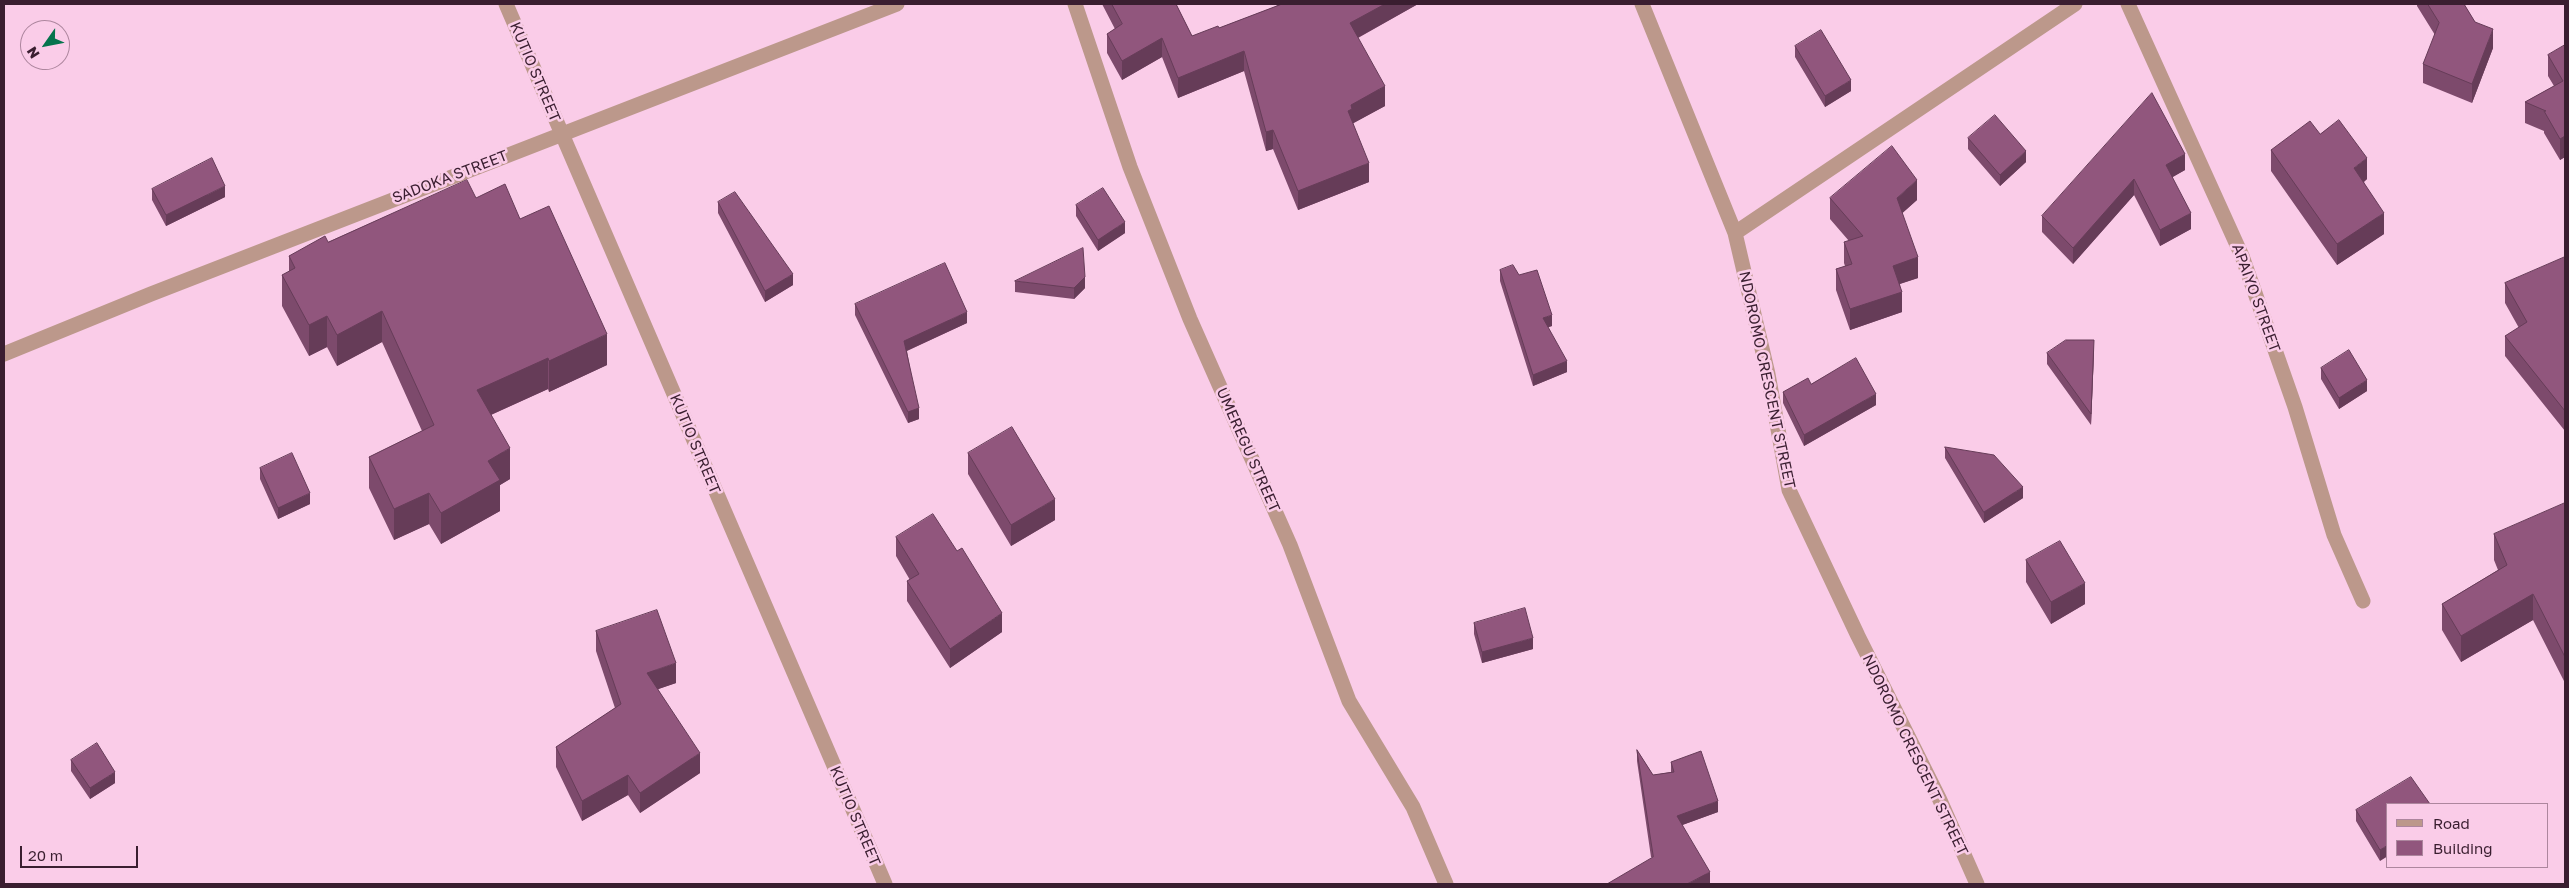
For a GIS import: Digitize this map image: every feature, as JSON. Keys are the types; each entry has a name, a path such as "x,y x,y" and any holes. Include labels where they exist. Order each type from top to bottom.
{"street":[{"name":"KUTIO STREET","path":"506,4 885,884"},
{"name":"SADOKA STREET","path":"4,354 150,294 560,133 897,4"},
{"name":"UMEREGU STREET","path":"1075,4 1130,167 1190,319 1290,545 1350,700 1413,807 1446,884"},
{"name":"NDOROMO CRESCENT STREET","path":"1642,4 1735,233 1768,374 1789,490 1939,798 1976,884"},
{"path":"1735,233 2075,4"},
{"name":"APAIYO STREET","path":"2128,4 2242,256 2295,407 2334,535 2363,601"}],"building":[{"path":"1112,4 1176,4 1192,36 1218,26 1219,28 1282,4 1385,4 1350,23 1385,86 1351,105 1352,109 1348,111 1369,163 1298,191 1273,130 1266,132 1244,51 1178,78 1162,38 1122,61 1107,34 1122,24"},
{"path":"2428,4 2464,4 2475,22 2493,29 2472,84 2423,64 2439,23"},
{"path":"1821,30 1851,80 1825,96 1795,46"},
{"path":"2565,45 2565,136 2560,139 2544,111 2546,111 2525,102 2563,81 2548,55"},
{"path":"2152,93 2185,154 2166,165 2191,213 2160,230 2134,179 2073,248 2042,216"},
{"path":"1995,115 2026,151 2000,175 1968,138"},
{"path":"2339,120 2367,158 2354,168 2384,213 2337,244 2271,150 2310,121 2320,134"},
{"path":"1892,146 1917,180 1897,198 1918,257 1893,266 1902,292 1850,309 1836,269 1852,264 1844,242 1863,236 1830,198"},
{"path":"212,158 225,186 166,215 152,189"},
{"path":"467,180 476,198 505,184 520,219 549,206 607,334 549,361 548,358 477,390 510,448 488,461 500,480 441,513 429,493 394,509 369,457 434,425 382,311 337,335 327,316 309,325 282,275 295,268 289,256 325,236 328,242"},
{"path":"1103,188 1125,222 1098,240 1076,205"},
{"path":"735,192 793,274 765,291 718,202"},
{"path":"1083,248 1085,277 1074,288 1015,281"},
{"path":"2565,257 2565,411 2505,336 2527,322 2505,283"},
{"path":"945,263 967,312 904,341 919,408 908,412 855,304"},
{"path":"1513,265 1519,275 1537,270 1552,315 1543,318 1567,361 1533,375 1500,270"},
{"path":"2066,340 2094,340 2091,414 2047,353"},
{"path":"2349,350 2367,380 2339,398 2321,368"},
{"path":"1856,358 1876,394 1804,435 1783,392 1808,378 1811,384"},
{"path":"1012,427 1055,499 1011,525 968,453"},
{"path":"1945,447 1994,455 2023,487 1984,512"},
{"path":"292,453 310,493 278,508 260,468"},
{"path":"2565,503 2565,657 2533,594 2461,636 2442,604 2507,565 2494,534"},
{"path":"933,514 957,551 962,548 1002,613 950,649 907,581 919,574 896,537"},
{"path":"2060,541 2085,583 2051,602 2026,560"},
{"path":"1525,608 1533,638 1482,652 1474,623"},
{"path":"657,610 676,663 647,673 700,753 640,793 628,775 582,801 556,747 621,704 596,631"},
{"path":"97,743 115,772 90,788 71,760"},
{"path":"1637,750 1653,775 1674,772 1671,762 1701,751 1718,801 1677,816 1710,872 1687,884 1607,884 1653,857"},
{"path":"2411,777 2429,803 2386,803 2386,846 2380,850 2356,810"}]}
